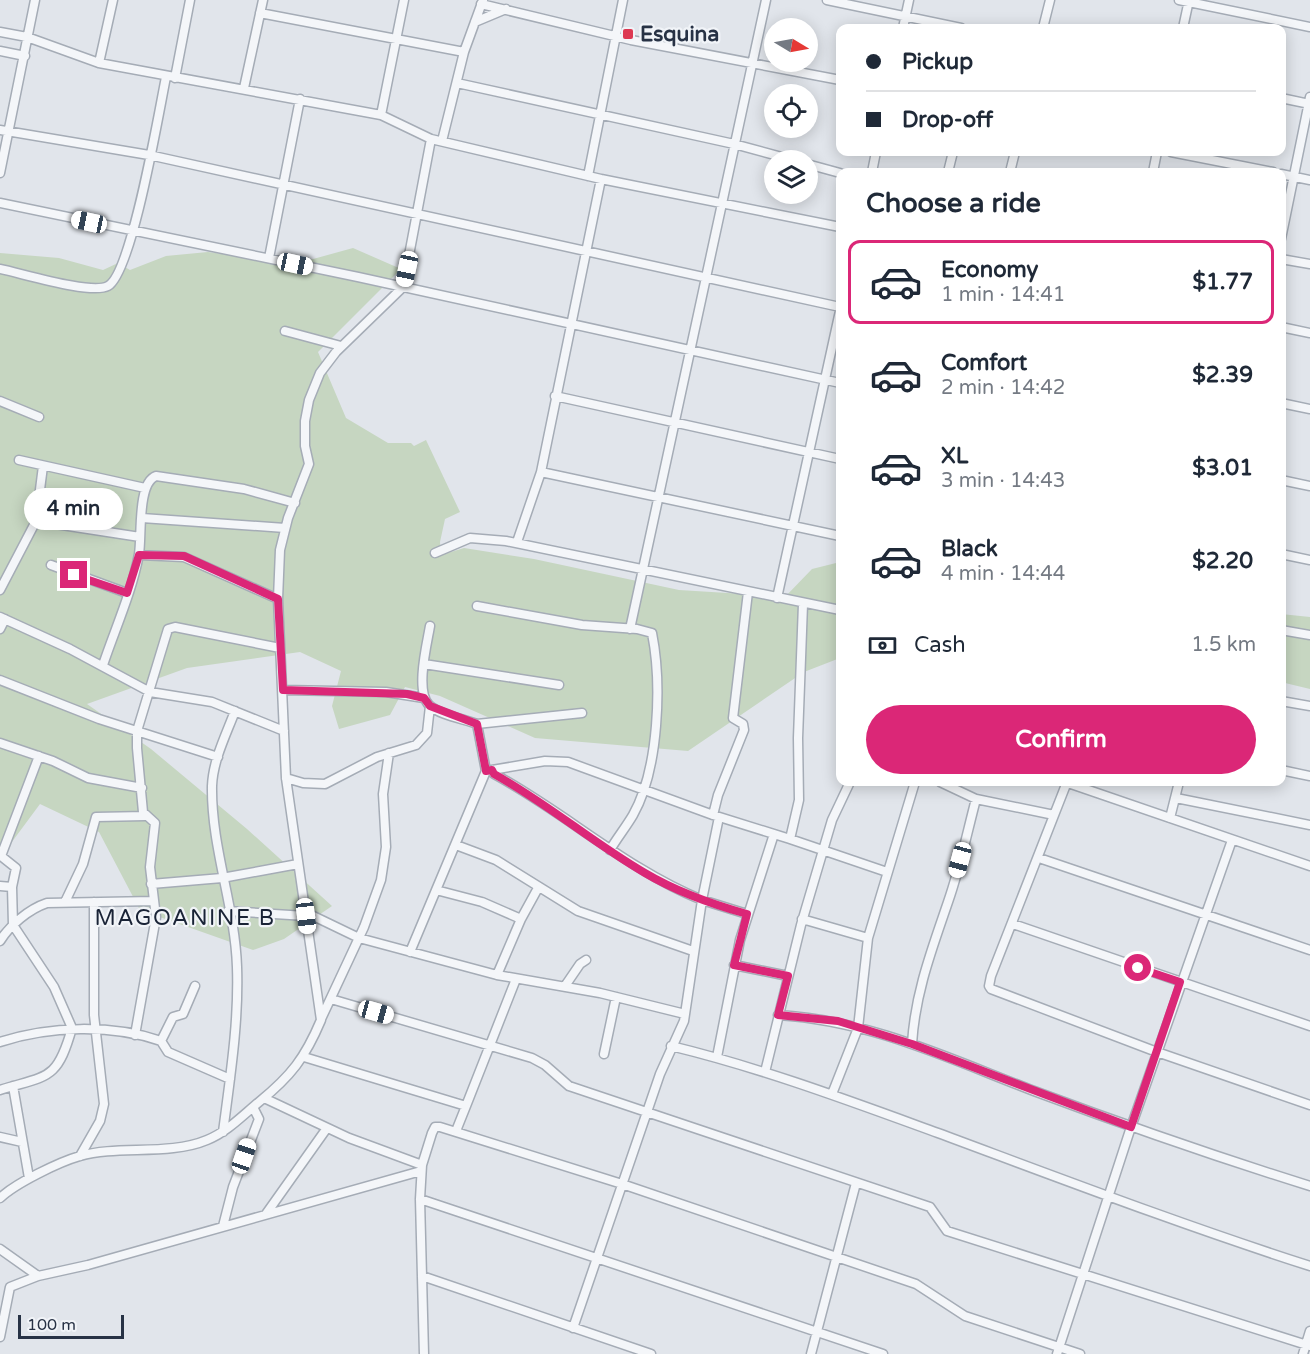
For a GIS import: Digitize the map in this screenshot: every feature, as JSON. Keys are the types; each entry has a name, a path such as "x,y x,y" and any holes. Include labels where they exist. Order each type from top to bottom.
{"street":[{"path":"0,173 4,131 25,56 35,0"},
{"path":"99,63 113,0"},
{"path":"0,269 90,289 107,287 122,269 134,230 149,154 190,0"},
{"path":"244,88 263,0"},
{"path":"381,115 404,0"},
{"path":"588,176 623,0"},
{"path":"630,629 766,0"},
{"path":"827,0 941,24"},
{"path":"904,24 909,0"},
{"path":"1044,24 1050,0"},
{"path":"1179,0 1310,27"},
{"path":"1184,24 1189,1"},
{"path":"442,141 464,52 482,2 631,40 836,79"},
{"path":"475,22 507,9"},
{"path":"260,13 396,37 464,52"},
{"path":"0,32 27,38 99,63 381,115 431,139 601,179 836,226"},
{"path":"0,51 25,56"},
{"path":"457,83 764,152"},
{"path":"269,258 300,99"},
{"path":"1286,99 1310,101 1286,213"},
{"path":"4,131 149,154 836,308"},
{"path":"321,1020 286,778 278,599 280,550 285,528 309,464 305,438 309,400 320,373 341,346 403,287 431,139"},
{"path":"1191,156 1253,168"},
{"path":"818,167 836,172"},
{"path":"1286,175 1310,180"},
{"path":"517,542 541,472 601,179"},
{"path":"0,203 269,258 836,382"},
{"path":"1286,261 1310,264"},
{"path":"777,598 836,326"},
{"path":"1286,328 1310,333"},
{"path":"285,331 341,346"},
{"path":"555,396 836,458"},
{"path":"0,401 39,417"},
{"path":"1286,404 1310,409"},
{"path":"19,460 145,488"},
{"path":"0,590 36,521 43,466"},
{"path":"541,472 836,535"},
{"path":"103,665 139,555 145,488 150,478 156,476 244,489 295,503"},
{"path":"1286,481 1310,486"},
{"path":"142,518 285,528"},
{"path":"36,521 140,537"},
{"path":"435,553 470,538 517,542 836,609"},
{"path":"139,555 184,556 278,599"},
{"path":"1286,555 1310,560"},
{"path":"51,565 127,593"},
{"path":"573,1328 647,1113 685,1014 718,795 744,730 743,724 733,718 748,592"},
{"path":"790,839 799,800 798,738 803,604"},
{"path":"477,606 582,625 650,631 653,638 657,696 653,752 644,789 634,814 610,850"},
{"path":"0,629 2,618 103,665 150,692 202,699 284,731"},
{"path":"430,626 424,664 424,698 430,706 477,724 582,713"},
{"path":"145,816 137,731 171,627 280,648"},
{"path":"1286,631 1310,635"},
{"path":"424,664 559,685"},
{"path":"0,680 59,704 218,757"},
{"path":"283,690 386,692 424,698"},
{"path":"1286,702 1310,706"},
{"path":"286,778 303,783 325,784 389,753 409,748 423,741 427,733 430,706"},
{"path":"223,1132 230,1079 237,965 222,878 212,786 218,757 235,711"},
{"path":"477,724 489,770 494,774 538,798 655,879 702,900 747,914"},
{"path":"0,743 39,756 88,778 142,788"},
{"path":"0,1198 4,1189 80,1156 187,1146 206,1140 223,1132 288,1078 304,1057 359,938 375,897 384,862 383,794 389,753"},
{"path":"0,1090 51,1074 61,1062 72,1028 54,987 13,925 12,887 16,868 1,856 39,756"},
{"path":"489,770 518,764 561,761 716,816 887,872"},
{"path":"410,952 489,770"},
{"path":"1286,771 1310,776"},
{"path":"765,1072 802,919 822,852 840,800 848,786"},
{"path":"832,1094 858,1028 868,938 914,786"},
{"path":"948,786 976,799 1054,815"},
{"path":"1066,786 991,976 989,986 991,989 1157,1052 1310,1105"},
{"path":"1079,786 1310,866"},
{"path":"1170,818 1178,786"},
{"path":"1176,798 1310,825"},
{"path":"912,1044 913,1023 924,973 955,879 976,799"},
{"path":"65,902 83,864 96,817 145,816 153,818 155,823 150,856 156,917 135,1035"},
{"path":"717,1057 734,965 747,914 774,834"},
{"path":"1058,1351 1180,982 1232,840"},
{"path":"456,845 484,854 578,911 693,951"},
{"path":"1039,858 1310,950"},
{"path":"151,884 222,878 298,864"},
{"path":"0,886 12,887"},
{"path":"497,975 521,919 538,888"},
{"path":"436,890 482,902 521,919"},
{"path":"1,939 13,925 39,906 65,902 154,901"},
{"path":"80,1156 100,1121 104,1104 94,1031 94,903"},
{"path":"228,911 305,914 359,938 497,975 565,986 685,1014"},
{"path":"802,919 868,938"},
{"path":"1012,924 1310,1026"},
{"path":"565,986 580,964 586,960"},
{"path":"734,965 788,976"},
{"path":"456,1131 516,979"},
{"path":"160,1041 173,1017 183,1014 195,986"},
{"path":"604,1054 616,997"},
{"path":"331,999 538,1061 569,1086 930,1208 947,1231 1083,1276 1308,1345"},
{"path":"778,1015 821,1018 912,1044 1131,1127 1310,1186"},
{"path":"0,1042 35,1032 72,1028 135,1035 160,1041 168,1052 230,1079"},
{"path":"671,1046 717,1057 832,1094 1109,1196 1310,1266"},
{"path":"304,1057 466,1106"},
{"path":"13,1086 28,1178"},
{"path":"264,1098 421,1168"},
{"path":"223,1226 232,1187 259,1119 253,1107"},
{"path":"424,1354 421,1168 435,1127 456,1131 622,1184 916,1284 965,1316 1058,1351 1080,1354"},
{"path":"266,1214 327,1128"},
{"path":"0,1137 22,1142"},
{"path":"0,1294 10,1287 38,1276 88,1265 421,1168"},
{"path":"811,1354 856,1183"},
{"path":"420,1199 883,1354"},
{"path":"0,1249 38,1276"},
{"path":"423,1276 651,1354"},
{"path":"0,1337 10,1287"},
{"path":"1303,1354 1308,1345 1310,1331"}],"green space":[{"path":"353,248 401,269 318,352 346,418 388,443 411,443 414,446 426,440 460,512 445,519 440,542 441,555 464,548 534,559 679,590 760,595 783,599 812,569 836,563 836,660 804,672 688,751 535,738 440,696 405,687 390,715 339,729 332,706 341,671 300,652 187,668 87,704 151,749 247,829 332,906 284,939 253,950 140,910 99,832 40,804 0,858 0,253 59,258 103,270 118,263 130,270 166,256 208,252 295,264"},
{"path":"1286,615 1310,617 1310,689 1286,683"}],"place":[{"name":"Esquina","path":"628,34"}],"district":[{"name":"MAGOANINE B","path":"185,917"}],"route":[{"path":"74,575 127,593 139,555 184,556 278,599 283,690 407,694 424,698 430,706 477,724 486,771 492,770 494,774 538,798 655,879 702,900 747,914 734,965 788,976 778,1015 838,1021 912,1044 1131,1127 1180,982 1138,968"}]}
